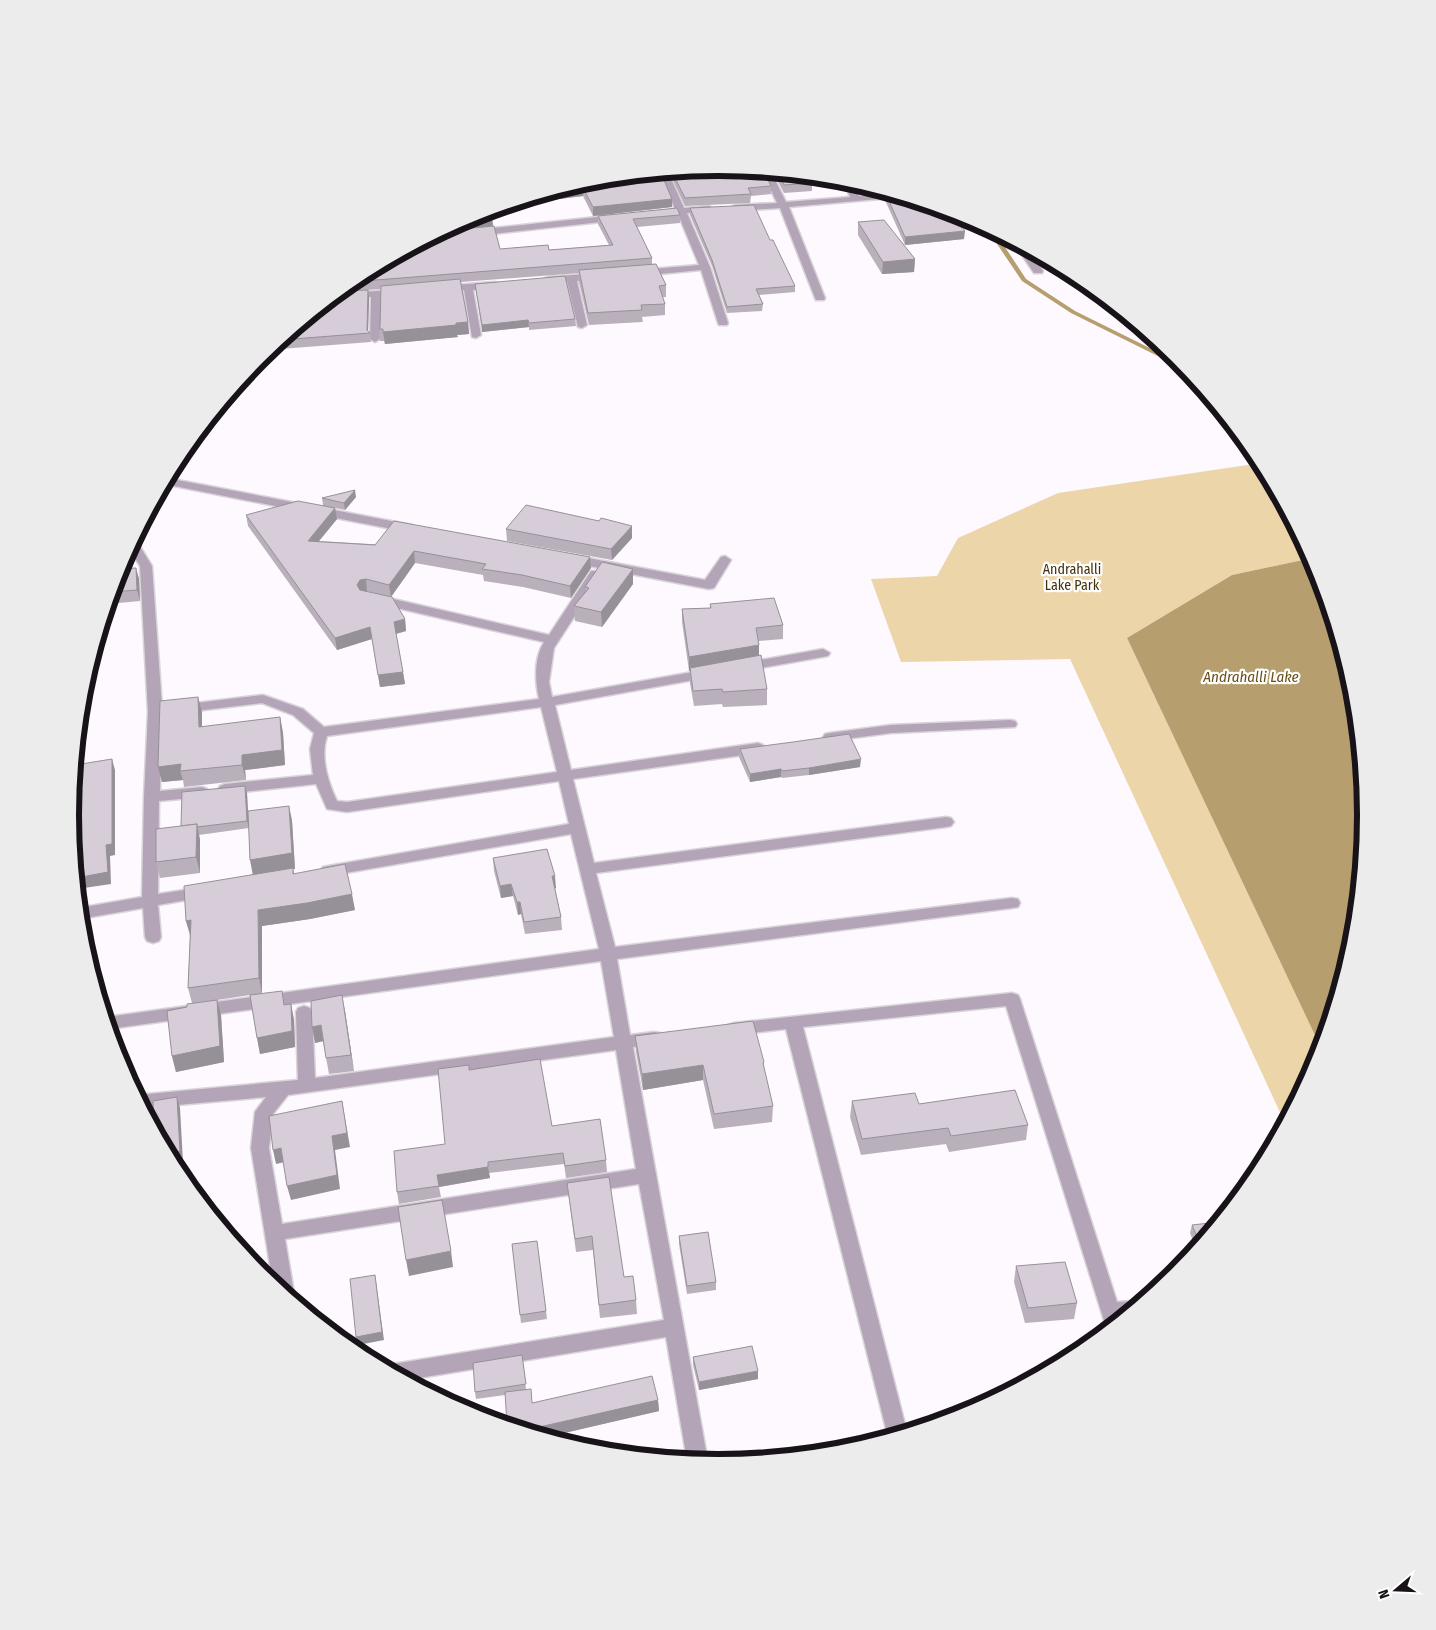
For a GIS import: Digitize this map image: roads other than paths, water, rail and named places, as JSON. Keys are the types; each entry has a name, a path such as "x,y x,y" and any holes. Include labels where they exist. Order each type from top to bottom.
{"street":[{"path":"667,178 704,267 723,323"},
{"path":"769,178 783,205 820,298"},
{"path":"852,190 855,198"},
{"path":"662,213 879,197"},
{"path":"469,234 623,217"},
{"path":"1027,255 1038,271"},
{"path":"628,274 704,267"},
{"path":"534,281 609,275"},
{"path":"571,278 582,325"},
{"path":"431,290 505,284"},
{"path":"468,287 476,335"},
{"path":"345,296 413,291"},
{"path":"375,340 376,294"},
{"path":"172,482 427,532"},
{"path":"136,550 146,566 155,712 151,797 150,901 153,937"},
{"path":"562,558 710,585 725,560"},
{"path":"601,565 547,648 542,682 577,828 589,869 608,954 697,1453"},
{"path":"367,597 552,640"},
{"path":"155,712 263,699 298,712 321,732 546,702 823,654"},
{"path":"812,740 891,728 1010,724"},
{"path":"321,732 316,744 324,791 332,806 346,807 772,746"},
{"path":"151,797 322,779"},
{"path":"589,869 946,822"},
{"path":"315,873 577,828"},
{"path":"86,912 218,889"},
{"path":"114,1022 608,954 1012,903"},
{"path":"718,1031 1012,999 1111,1318"},
{"path":"304,1012 307,1086"},
{"path":"793,1022 895,1428"},
{"path":"146,1100 283,1089 670,1036"},
{"path":"282,1282 260,1148 264,1112 283,1089"},
{"path":"275,1233 646,1175"},
{"path":"403,1371 674,1327"}],"water":[{"name":"Andrahalli Lake","path":"1304,560 1323,610 1345,690 1356,773 1356,857 1345,940 1335,980 1317,1039 1127,638 1232,575"}],"waterway":[{"path":"998,240 1024,280 1073,312 1164,358"}],"park label":[{"name":"Andrahalli Lake Park","path":"1072,578"}]}
